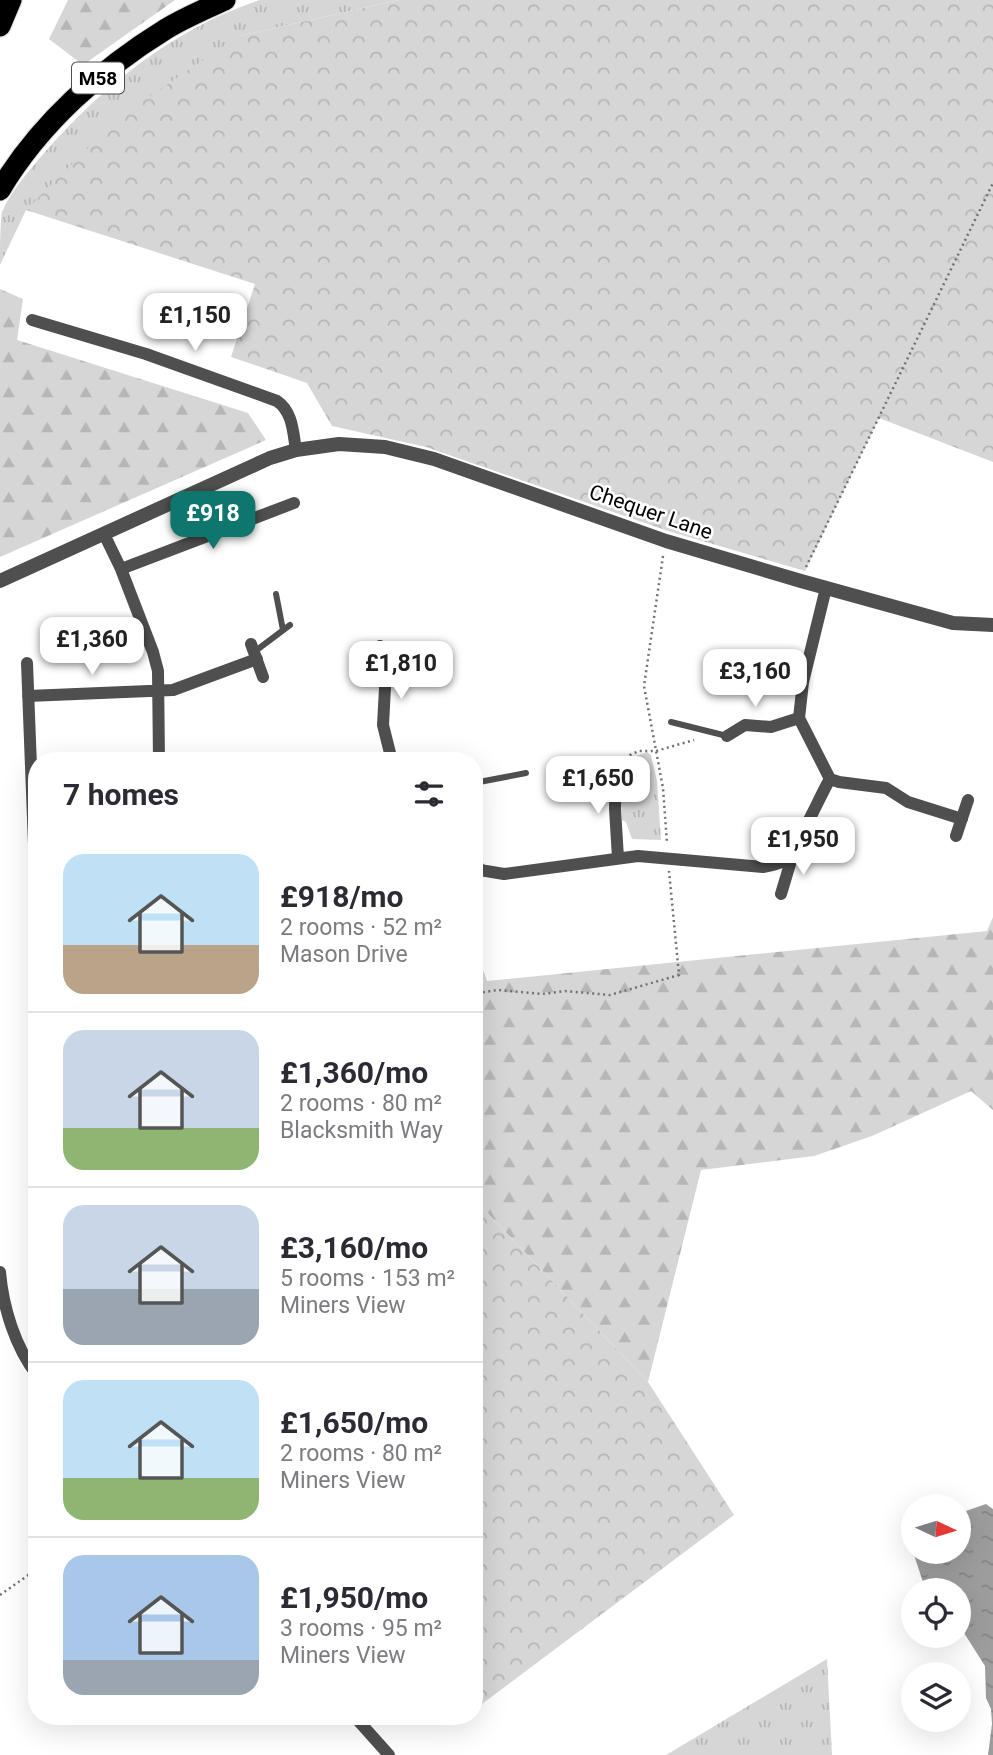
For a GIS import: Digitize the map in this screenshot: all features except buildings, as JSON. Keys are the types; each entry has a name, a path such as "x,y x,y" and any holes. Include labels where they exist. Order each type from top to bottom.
{"highway":[{"path":"0,13 4,0"},
{"path":"0,26 11,0"},
{"name":"M58","path":"0,190 18,159 84,88 167,28 225,0"}],"street":[{"path":"32,320 146,354 277,401 292,424 296,450"},
{"name":"Chequer Lane","path":"0,582 270,458 296,450 339,444 397,450 434,459 666,541 953,623 993,625"},
{"path":"121,569 294,503"},
{"path":"104,534 121,569 158,671 159,752"},
{"path":"826,588 803,682 799,718 830,779 886,788 908,802 962,819"},
{"path":"380,646 385,688 383,725 390,752"},
{"path":"28,696 158,691 187,687 254,652 264,677"},
{"path":"27,663 30,752"},
{"path":"724,735 745,725 771,727 799,718"},
{"path":"616,774 618,858"},
{"path":"780,894 794,851 815,803 830,779"},
{"path":"956,836 968,800"},
{"path":"483,869 504,874 618,858 668,857 763,867 780,863 794,851"},
{"path":"0,1272 9,1318 28,1360"},
{"path":"362,1725 389,1755"}],"lane":[{"path":"276,594 283,630"},
{"path":"254,652 290,625"},
{"path":"671,722 724,735"},
{"path":"483,781 526,773"}],"path":[{"path":"801,581 993,183"},
{"path":"483,993 498,990 542,994 565,991 610,995 679,975 663,788 644,686 666,541"},
{"path":"616,774 630,755 639,751 656,751 724,735"},
{"path":"0,1595 28,1575"}],"green space":[{"path":"68,0 175,0 83,65 49,39"},
{"path":"260,0 399,0 239,36 26,210 0,265 2,212 27,173 68,127 117,82 170,43 199,26"},
{"path":"399,0 993,0 993,462 879,418 805,571 668,531 426,447 332,426 307,383 231,357 255,284 26,210 119,117 239,36"},
{"path":"0,289 23,299 17,340 248,413 266,440 0,557"},
{"path":"647,752 651,755 657,781 661,840 632,839 626,822 622,820 621,801 630,758"},
{"path":"993,917 993,1110 971,1091 872,1136 814,1156 701,1170 648,1382 483,1208 483,970 487,981 987,931"},
{"path":"483,1208 648,1382 734,1515 483,1703"},
{"path":"827,1659 832,1755 666,1755"}],"water":[{"path":"986,1504 993,1509 993,1755 988,1755 992,1724 991,1709 986,1698 985,1666 971,1644 971,1578 922,1578 917,1564 971,1564 971,1509"}]}
